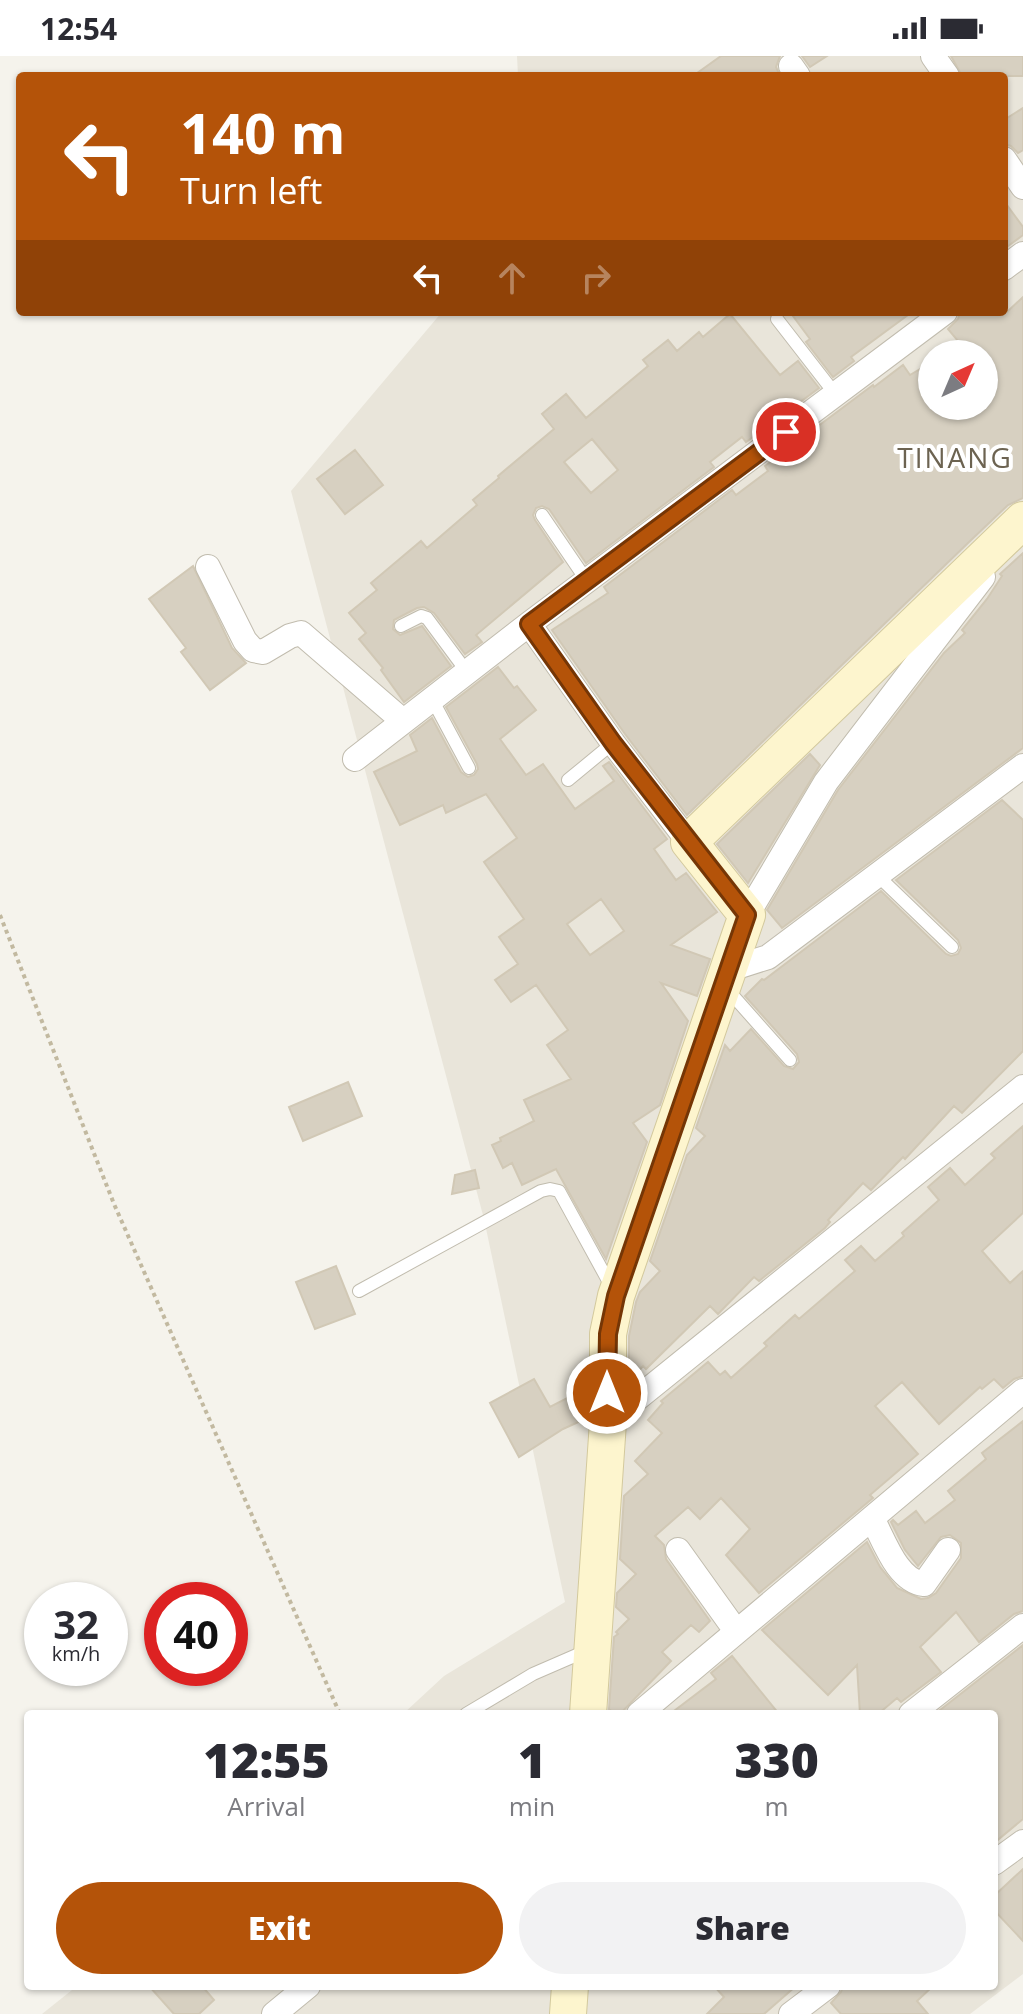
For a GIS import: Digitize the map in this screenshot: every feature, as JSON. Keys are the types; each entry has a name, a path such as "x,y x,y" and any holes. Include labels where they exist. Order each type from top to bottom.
{"street":[{"path":"1008,165 1023,187"},
{"path":"355,759 529,624 940,316"},
{"path":"689,842 1023,522"},
{"path":"588,1710 608,1422 608,1334 616,1296 724,977 747,915 826,782 1023,522"},
{"path":"208,567 245,641 253,650 263,652 301,633 403,721"},
{"path":"529,624 613,743 747,915"},
{"path":"724,977 768,957 876,874 1020,773"},
{"path":"608,1422 1023,1087"},
{"path":"644,1710 1023,1391"},
{"path":"872,1518 895,1561 915,1583 924,1584 948,1550"},
{"path":"678,1550 736,1631"},
{"path":"916,1710 1023,1626"},
{"path":"998,1860 1023,1842"},
{"path":"274,2014 303,1990"},
{"path":"568,2014 570,1990"},
{"path":"791,2014 823,1990"}],"lane":[{"path":"777,319 836,395"},
{"path":"542,515 587,581"},
{"path":"401,626 421,616 427,618 467,672"},
{"path":"432,699 469,768"},
{"path":"568,780 613,743"},
{"path":"876,874 952,947"},
{"path":"724,977 790,1060"},
{"path":"359,1291 541,1191 550,1189 559,1191 616,1296"},
{"path":"473,1710 533,1674 592,1649"}],"path":[{"path":"0,915 114,1204 338,1710"}],"shaded area":[{"path":"517,56 1023,56 1023,1974 970,2014 42,2014 72,1990 998,1990 998,1710 407,1710 444,1676 565,1602 484,1219 291,491 439,316 1008,316 1008,72 518,72"}],"building":[{"path":"721,56 780,56 776,67 778,72 699,72"},
{"path":"802,56 827,56 810,67"},
{"path":"951,56 1023,56 1023,76 1008,76 1008,72 960,72"},
{"path":"1023,108 1023,150 1018,153 1008,145 1008,117"},
{"path":"1008,206 1023,227 1023,235 1008,246"},
{"path":"1023,297 1023,498 1008,505 687,815 552,630 608,593 604,587 732,490 736,495 768,471 765,466 903,365 910,375 918,370 918,420 998,420 998,340 957,340 948,329 959,316 1008,316 1008,311"},
{"path":"732,316 780,375 798,361 819,388 746,442 742,437 710,462 714,467 586,563 549,509 542,506 536,508 533,515 535,520 563,562 476,635 482,642 465,654 434,613 424,607 394,620 393,629 400,635 422,626 451,666 404,702 381,670 383,668 359,639 366,633 349,613 377,590 371,583 421,541 427,548 477,505 473,500 554,429 542,414 566,394 586,418 648,366 643,360 668,340 677,351 699,332 703,337","holes":["592,439 618,470 591,493 564,462"]},
{"path":"793,316 907,316 851,357 854,361 833,377 806,342 810,339"},
{"path":"355,450 383,485 345,514 317,479"},
{"path":"1023,553 1023,748 782,928 767,910 838,790 944,653 965,633 962,630 987,599 1002,576 1000,574"},
{"path":"193,566 232,648 246,663 210,690 181,652 186,648 149,599"},
{"path":"498,667 536,710 500,739 526,775 543,764 575,809 614,781 603,766 609,762 667,839 654,849 676,880 686,873 717,912 671,945 710,959 697,996 661,983 688,1021 660,1105 633,1123 647,1142 606,1259 556,1169 522,1185 512,1163 503,1168 492,1145 534,1121 524,1100 571,1079 547,1045 568,1030 536,985 511,1002 495,980 518,964 499,937 524,919 484,862 517,838 486,794 446,813 443,805 400,825 374,772 417,751 410,735 432,718 461,772 468,777 474,775 477,764 446,707","holes":["601,899 624,931 590,955 567,924"]},
{"path":"810,754 820,765 748,883 717,844"},
{"path":"1002,800 1023,820 1023,1051 962,1113 954,1106 871,1190 863,1183 828,1220 830,1222 825,1228 759,1281 754,1277 718,1314 710,1306 629,1382 629,1336 636,1302 640,1292 660,1271 650,1261 687,1155 705,1136 696,1128 725,1045 730,1051 751,1029 784,1066 793,1069 799,1062 797,1054 745,996 762,979 881,891 946,954 958,954 961,948 958,940 896,880"},
{"path":"348,1082 362,1116 303,1141 289,1107"},
{"path":"1023,1126 1023,1213 982,1251 1010,1283 1023,1271 1023,1376 1003,1388 994,1379 982,1389 980,1387 939,1424 902,1382 875,1406 918,1454 870,1495 873,1498 759,1593 726,1555 750,1529 721,1498 700,1519 688,1507 655,1536 664,1545 666,1559 710,1621 699,1632 691,1625 662,1652 671,1661 624,1710 610,1710 614,1637 629,1619 616,1607 617,1593 636,1574 620,1559 624,1496 648,1474 635,1461 662,1433 648,1420 663,1403 661,1401 708,1362 720,1375 725,1371 731,1378 767,1346 764,1343 795,1315 799,1319 855,1271 845,1260 861,1246 875,1261 904,1236 902,1233 939,1200 928,1187 950,1168 965,1185 995,1158 991,1154"},
{"path":"475,1170 479,1188 452,1194 455,1175"},
{"path":"336,1266 355,1314 315,1329 296,1282"},
{"path":"534,1379 550,1407 573,1395 585,1419 519,1457 490,1403"},
{"path":"1023,1421 1023,1611 1014,1614 979,1642 956,1612 920,1647 941,1672 901,1702 897,1698 883,1710 860,1710 857,1665 828,1695 762,1630 867,1542 880,1567 897,1588 921,1599 936,1593 961,1558 961,1543 950,1535 941,1537 918,1566 905,1550 891,1522 893,1520 898,1525 916,1511 925,1523 955,1500 948,1491 986,1459 982,1453"},
{"path":"1023,1645 1023,1819 998,1840 998,1710 940,1710"},
{"path":"732,1656 776,1710 675,1710 716,1679 711,1673"},
{"path":"1023,1869 1023,1941 998,1914 998,1892"},
{"path":"153,1990 205,1990 214,2000 199,2014 174,2014"},
{"path":"718,1990 791,1990 764,2014 707,2014 724,1997"},
{"path":"929,1990 917,2001 928,2014 841,2014 831,2003 841,1992"}],"district":[{"name":"TINANG","path":"955,457"}],"route":[{"path":"607,1393 608,1334 616,1296 747,915 613,743 529,624 786,432"}]}
